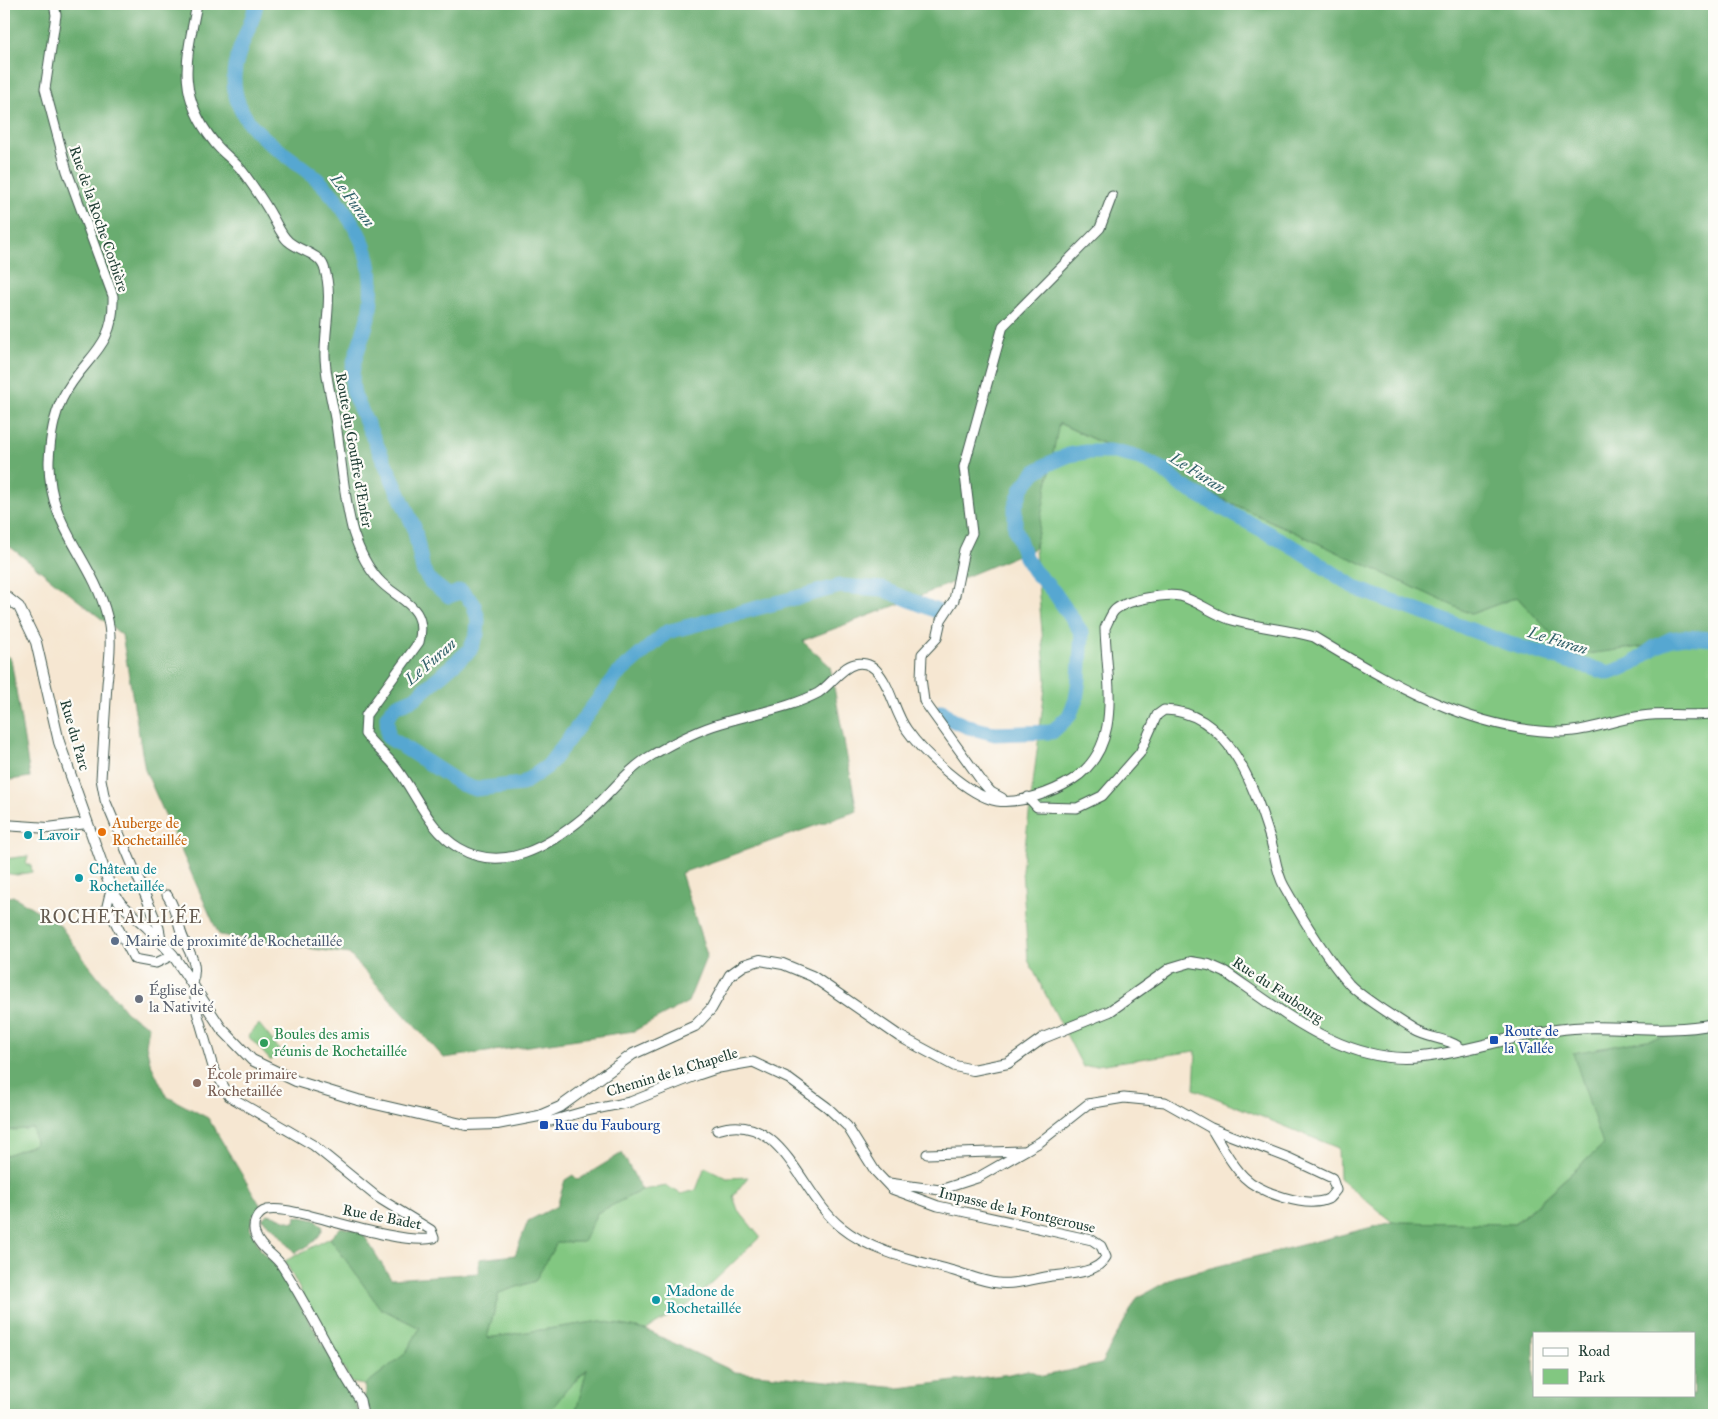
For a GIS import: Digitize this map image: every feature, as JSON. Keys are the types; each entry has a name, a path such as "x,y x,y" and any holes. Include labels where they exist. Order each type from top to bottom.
{"main road":[{"name":"Rue du Parc","path":"4,595 18,606 29,624 36,642 59,742 111,889"},
{"path":"4,825 48,828 87,823"},
{"name":"Rue du Faubourg","path":"111,889 121,904 147,927 173,955 221,1028 252,1060 296,1081 358,1100 466,1125 497,1124 539,1116 560,1107 633,1054 677,1036 695,1026 711,1009 730,975 744,965 760,960 783,964 812,976 899,1036 955,1066 973,1070 1008,1063 1043,1038 1110,1011 1171,968 1191,962 1209,964 1224,972 1315,1034 1339,1044 1398,1058 1420,1058 1555,1030 1599,1027 1657,1030 1689,1029 1714,1024"}],"street":[{"name":"Rue de la Roche Corbière","path":"54,4 56,15 45,89 67,171 113,296 114,317 107,338 63,397 55,417 50,448 52,497 60,522 92,579 107,617 110,642 101,779 105,800 159,928 162,944"},
{"name":"Route du Gouffre d'Enfer","path":"197,4 187,52 186,80 192,107 200,124 216,145 241,169 288,241 319,259 324,266 329,287 325,333 326,380 337,430 341,473 354,532 361,552 377,578 413,608 420,619 422,631 419,642 366,715 365,734 376,749 393,764 436,829 460,849 474,854 506,858 522,856 584,817 624,776 654,754 704,729 795,702 819,692 854,664 865,664 874,668 886,685 906,729 933,760 963,784 989,799 1008,801 1053,792 1076,778 1093,762 1105,736 1110,710 1105,628 1115,610 1128,603 1167,596 1179,596 1230,620 1314,637 1411,693 1439,705 1514,726 1561,732 1644,716 1714,714"},
{"path":"1008,801 990,792 932,715 924,701 921,678 922,654 937,638 943,616 954,600 964,550 972,533 964,468 1003,326 1100,228 1112,196"},
{"path":"1028,797 1037,806 1077,808 1102,796 1140,753 1157,715 1164,710 1189,714 1208,724 1236,756 1270,839 1283,883 1311,931 1350,985 1416,1031 1456,1045 1463,1050"},
{"path":"111,889 107,906 134,958 156,963 173,955"},
{"path":"167,895 175,908 182,933 194,957 196,974 192,983"},
{"name":"Rue de Badet","path":"199,995 195,998 195,1005 204,1039 222,1086 229,1096 313,1146 377,1197 434,1234 434,1238 429,1239 402,1237 301,1213 276,1210 265,1211 258,1216 255,1222 254,1230 257,1240 280,1264 360,1400 363,1415"},
{"name":"Chemin de la Chapelle","path":"539,1116 551,1121 586,1111 630,1102 719,1068 753,1062 789,1079 828,1107 847,1126 874,1171 884,1182"},
{"path":"884,1182 940,1190 977,1178 1040,1142 1088,1104 1124,1098 1165,1102 1211,1128 1289,1158 1332,1178 1336,1190 1328,1198 1310,1202 1290,1199 1264,1191 1244,1178 1211,1128"},
{"name":"Impasse de la Fontgerouse","path":"717,1130 745,1125 762,1133 777,1144 820,1208 840,1227 877,1249 996,1283 1080,1272 1100,1264 1106,1257 1102,1246 1092,1240 938,1206 913,1198 884,1182"},
{"path":"927,1154 1025,1151"}],"green space":[{"path":"4,4 1714,4 1714,637 1572,656 1517,597 1471,614 1059,423 1035,548 915,598 802,641 830,666 857,811 681,873 707,955 688,1002 634,1031 444,1058 349,954 219,935 145,770 122,635 4,542"},
{"path":"1058,423 1471,614 1517,597 1572,656 1714,637 1714,1028 1603,1145 1514,1224 1392,1222 1339,1178 1338,1148 1194,1089 1196,1051 1083,1067 1028,960 1022,870 1046,680 1035,548"},
{"path":"4,654 11,659 30,777 4,781"},
{"path":"28,856 26,865 31,865 32,872 17,875 4,873 4,859"},
{"path":"13,896 59,924 128,1014 149,1026 146,1045 150,1062 166,1096 208,1118 262,1208 253,1215 250,1228 261,1250 277,1267 316,1332 348,1387 360,1415 4,1415 4,1156 35,1144 33,1128 4,1131 10,1094 4,1091 4,898"},
{"name":"Boules des amis réunis de Rochetaillée","path":"259,1024 279,1049 271,1061 248,1036"},
{"path":"1714,1028 1714,1415 575,1415 587,1369 566,1390 547,1415 364,1415 365,1385 405,1354 420,1328 380,1308 330,1238 341,1227 362,1232 391,1279 479,1273 479,1259 515,1255 528,1221 557,1206 565,1180 573,1175 578,1180 622,1153 642,1190 597,1213 583,1242 557,1242 535,1281 499,1293 487,1338 601,1321 646,1330 735,1372 899,1388 1028,1370 1043,1376 1101,1364 1137,1298 1175,1277 1392,1222 1515,1224 1603,1145 1573,1053"},
{"path":"34,1128 35,1144 4,1156 4,1131"},
{"path":"705,1167 727,1178 748,1177 733,1196 738,1210 760,1237 690,1304 646,1330 601,1321 487,1338 499,1293 535,1281 557,1242 583,1242 597,1213 642,1190 667,1186 681,1194 696,1190"},
{"path":"267,1214 295,1222 296,1216 316,1220 323,1227 316,1240 295,1253 275,1229 262,1219"},
{"path":"330,1238 380,1308 420,1328 405,1354 365,1385 352,1383 320,1328 285,1261"},
{"path":"588,1369 575,1415 547,1415 566,1390"}],"waterway":[{"name":"Le Furan","path":"256,4 235,67 236,97 243,113 253,127 266,140 324,186 335,198 361,239 370,268 371,299 368,318 352,374 354,395 414,527 423,570 431,582 449,596 461,591 473,603 478,619 477,634 470,650 415,698 396,706 387,716 388,737 461,784 475,789 522,784 548,766 617,675 667,632 840,586 883,589 937,611"},
{"name":"Le Furan","path":"942,711 952,720 995,734 1052,732 1069,716 1076,700 1082,633 1054,592 1034,571 1025,557 1015,528 1015,507 1022,488 1035,472 1069,455 1086,452 1115,452 1140,458 1163,470 1182,486 1297,549 1357,589 1510,644 1609,673 1631,665 1655,647 1671,639 1684,637 1714,639"}],"place":[{"name":"Auberge de Rochetaillée","path":"102,832"},
{"name":"Lavoir","path":"28,835"},
{"name":"Château de Rochetaillée","path":"79,878"},
{"name":"Mairie de proximité de Rochetaillée","path":"115,941"},
{"name":"Église de la Nativité","path":"139,999"},
{"name":"Route de la Vallée","path":"1494,1040"},
{"name":"Boules des amis réunis de Rochetaillée","path":"264,1043"},
{"name":"École primaire Rochetaillée","path":"197,1083"},
{"name":"Rue du Faubourg","path":"544,1125"},
{"name":"Madone de Rochetaillée","path":"656,1300"}],"district":[{"name":"ROCHETAILLÉE","path":"121,917"}]}
